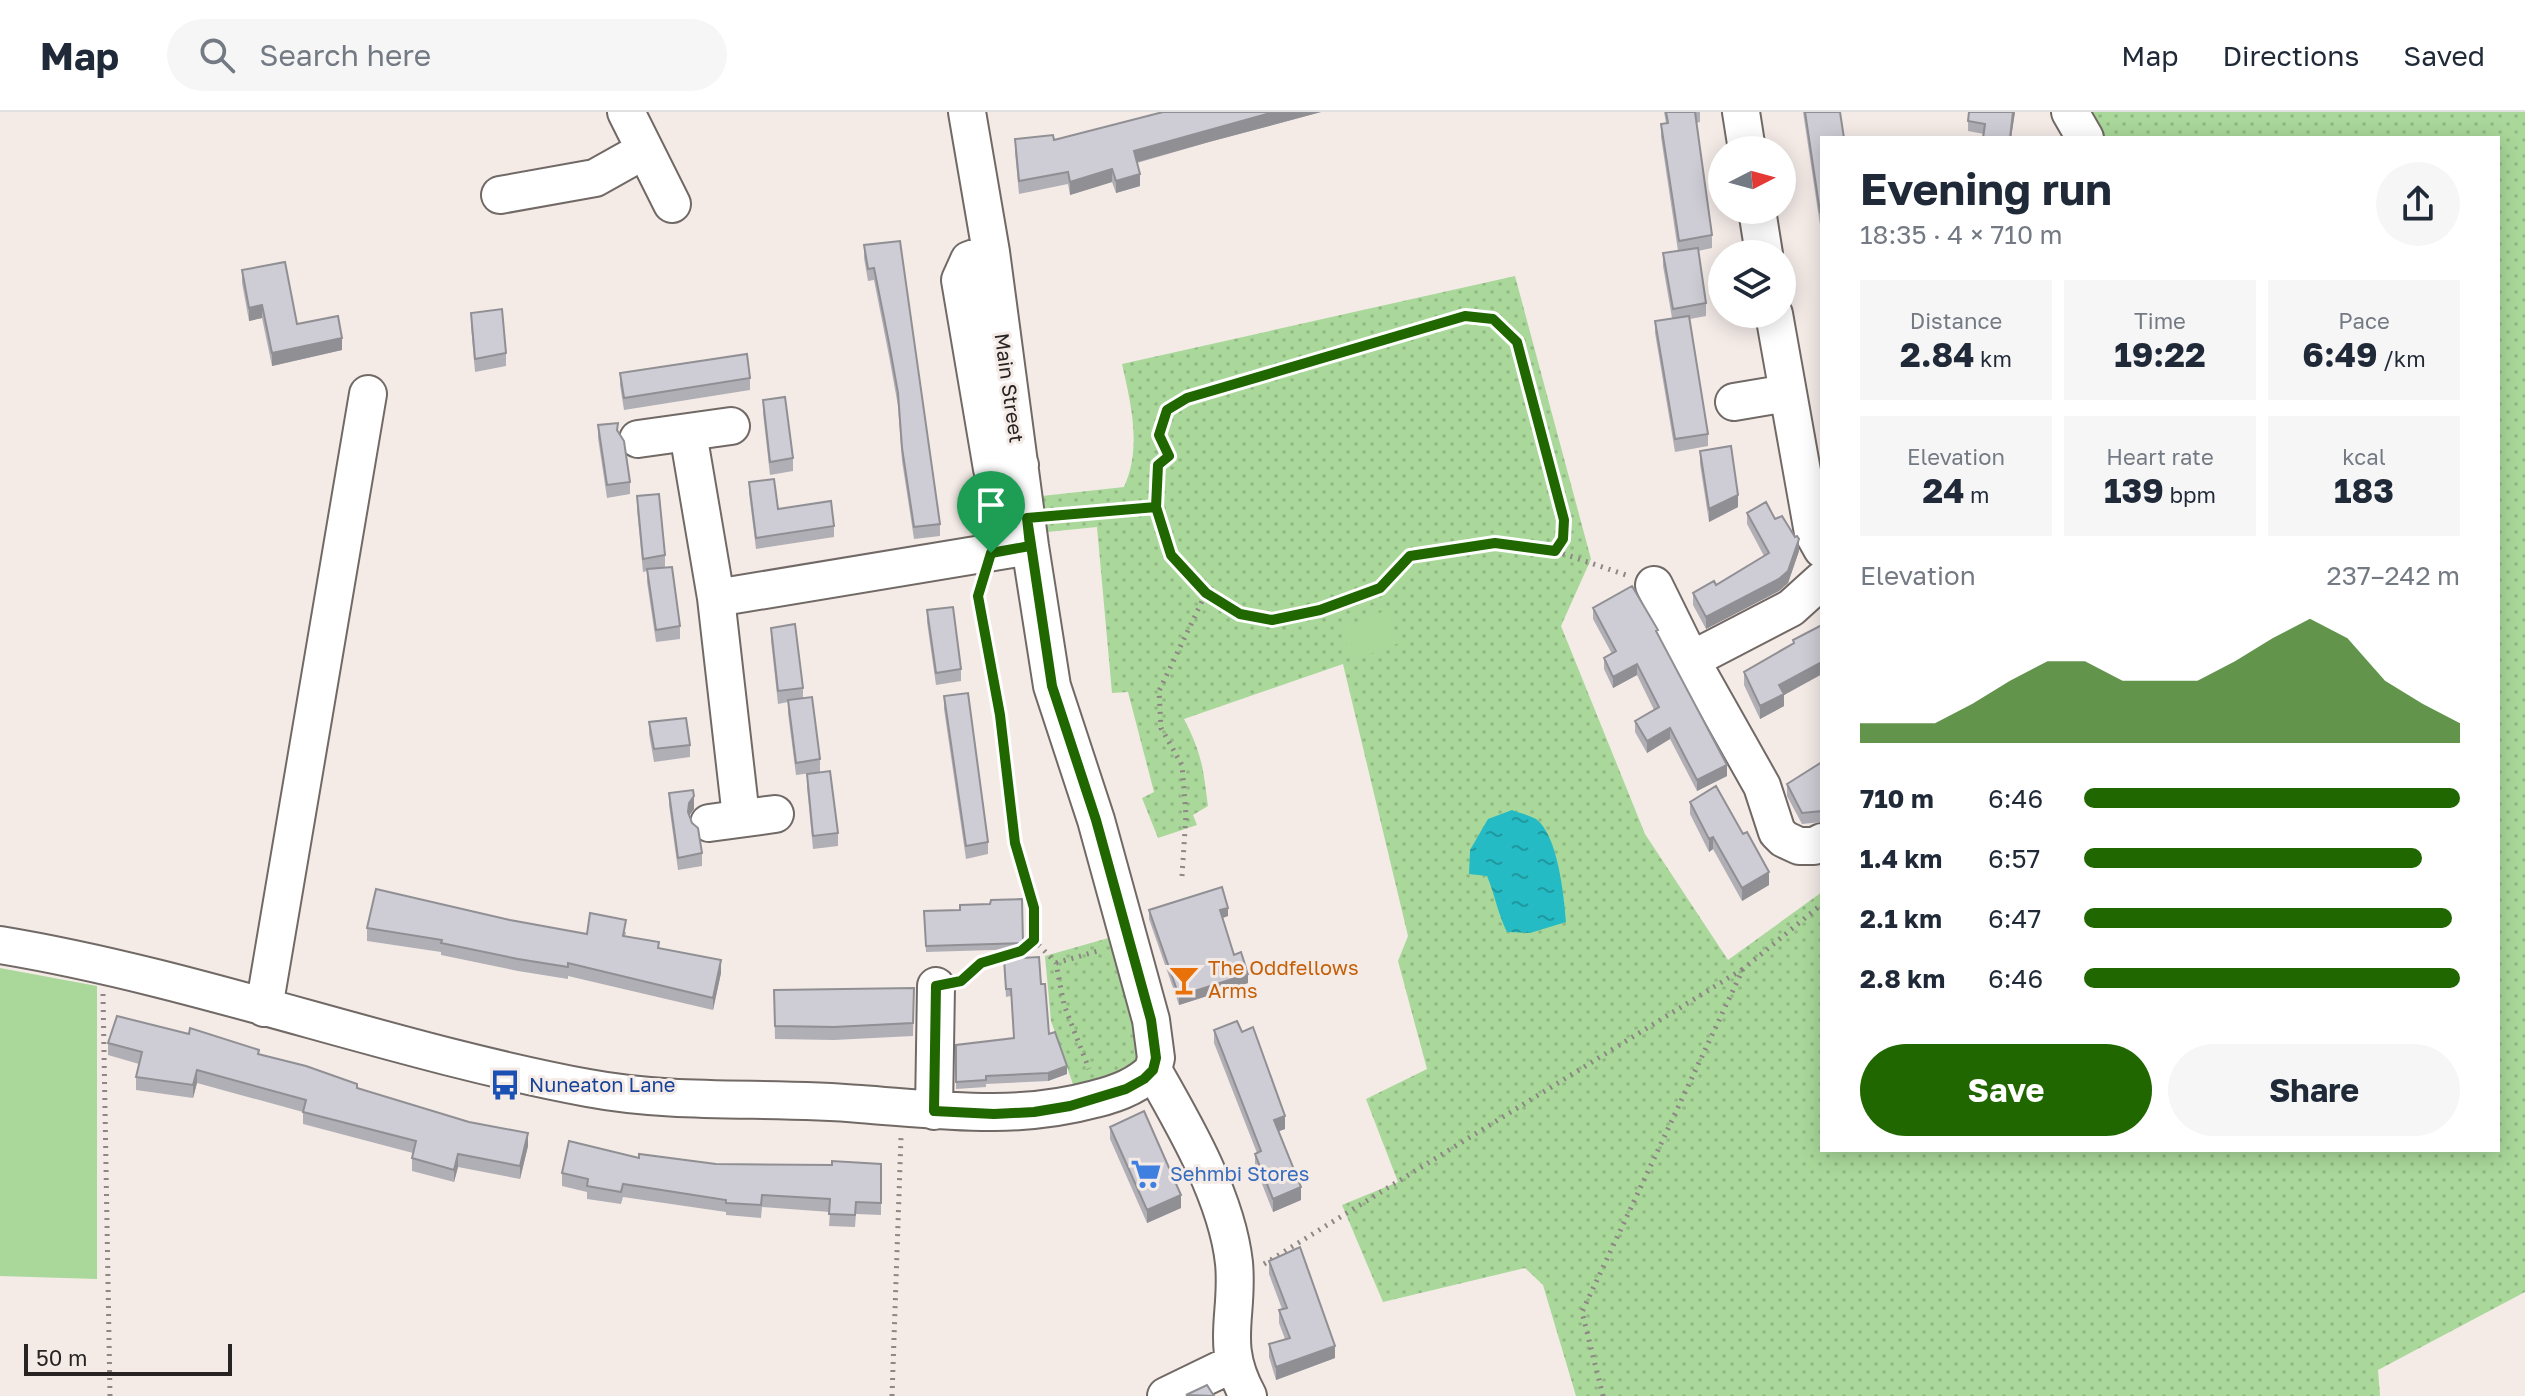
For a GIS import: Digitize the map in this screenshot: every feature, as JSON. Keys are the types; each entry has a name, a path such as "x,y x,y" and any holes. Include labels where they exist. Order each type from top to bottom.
{"street":[{"path":"626,112 672,204"},
{"name":"Main Street","path":"967,112 991,252 1052,686 1096,820 1152,1025 1156,1058 1153,1070"},
{"path":"1741,112 1745,136"},
{"path":"2070,112 2084,136"},
{"path":"500,195 595,178 645,150"},
{"path":"1776,328 1813,533 1820,545"},
{"path":"1734,402 1788,393"},
{"path":"264,1008 368,394"},
{"path":"638,439 731,426"},
{"path":"688,433 716,598 742,818"},
{"path":"716,598 991,553 1028,532"},
{"path":"1691,660 1791,608 1820,582"},
{"path":"1654,585 1691,660 1762,786 1777,832 1799,846 1820,843"},
{"path":"0,945 103,965 518,1074 590,1089 682,1099 827,1101 994,1114 1034,1112 1101,1098 1144,1079 1153,1070 1184,1121 1230,1243 1234,1282 1230,1340 1234,1363 1248,1396"},
{"path":"918,1109 936,986"},
{"path":"1166,1396 1234,1363"}],"path":[{"path":"1555,551 1563,539 1564,520 1517,342 1493,319 1465,316 1187,398 1167,410 1159,435 1169,456 1158,465 1156,507 1171,555 1206,593 1240,614 1272,620 1320,610 1380,588 1410,556 1495,543 1555,551 1654,585"},
{"path":"1028,532 1156,507"},
{"path":"991,553 978,596 1000,715 1015,843 1034,908 1034,940 1056,963 1064,1005 1101,1098"},
{"path":"1182,876 1186,815 1182,765 1161,728 1159,691 1206,593"},
{"path":"1234,1282 1743,969 1820,906"},
{"path":"936,986 961,981 981,963 1021,951 1034,940"},
{"path":"1056,963 1129,942"},
{"path":"103,965 110,1396"},
{"path":"1603,1396 1582,1312 1743,969"},
{"path":"892,1396 901,1193 918,1109"}],"green space":[{"path":"2079,112 2525,112 2525,1292 2378,1370 2380,1396 1576,1396 1543,1285 1525,1268 1383,1302 1342,1205 1398,1182 1366,1099 1427,1069 1398,961 1408,936 1343,664 1184,719 1201,761 1208,806 1193,815 1197,825 1158,838 1142,798 1154,792 1128,692 1112,693 1097,527 1047,532 1042,496 1124,487 1133,457 1134,441 1122,364 1515,276 1591,559 1561,626 1645,834 1728,960 1820,893 1820,1152 2500,1152 2500,136 2096,136"},
{"path":"1387,610 1399,643 1351,661 1342,628"},
{"path":"1112,937 1129,992 1141,1062 1076,1093 1051,1021 1045,956"},
{"path":"0,968 97,986 97,1279 0,1276"}],"water":[{"path":"1512,810 1536,819 1550,838 1564,897 1566,922 1530,933 1507,932 1487,876 1469,874 1470,850 1488,819"}],"building":[{"path":"1163,112 1274,112 1134,151 1140,174 1116,181 1112,169 1070,182 1068,172 1019,181 1015,139 1053,135 1054,140"},
{"path":"1666,112 1695,112 1708,224 1712,235 1679,241 1661,124 1668,123"},
{"path":"1805,112 1840,112 1844,136 1820,136 1820,212"},
{"path":"1969,112 2013,112 2010,136 1983,136 1985,124 1968,121"},
{"path":"900,241 940,524 914,527 902,448 898,393 874,268 868,269 864,245"},
{"path":"1698,248 1706,303 1673,309 1663,253"},
{"path":"285,262 297,324 338,316 342,338 272,353 262,305 249,308 242,270"},
{"path":"502,309 506,353 475,359 471,313"},
{"path":"1689,316 1708,434 1675,439 1655,321"},
{"path":"747,354 750,378 624,398 620,373"},
{"path":"785,397 793,458 770,462 763,400"},
{"path":"618,423 630,482 607,485 598,425"},
{"path":"1731,446 1738,495 1709,509 1700,451"},
{"path":"774,479 778,509 831,501 834,526 756,538 749,482"},
{"path":"659,494 665,555 643,559 637,496"},
{"path":"1766,502 1775,519 1782,516 1799,539 1788,571 1779,579 1706,617 1693,593 1714,581 1716,585 1769,553 1747,513"},
{"path":"672,567 680,626 656,630 647,569"},
{"path":"1632,586 1727,765 1697,780 1670,728 1647,741 1635,721 1659,707 1637,664 1613,677 1604,658 1616,651 1593,608"},
{"path":"953,607 961,669 936,673 927,610"},
{"path":"795,624 803,688 778,691 771,628"},
{"path":"1820,626 1820,663 1779,685 1784,694 1760,706 1744,672 1794,643 1793,640"},
{"path":"968,693 988,842 966,846 944,696"},
{"path":"812,697 820,759 796,763 788,700"},
{"path":"686,718 690,745 654,749 649,722"},
{"path":"1820,763 1820,811 1802,813 1787,784"},
{"path":"830,771 838,833 813,836 807,774"},
{"path":"1716,786 1769,872 1742,888 1713,837 1709,839 1690,802"},
{"path":"693,790 688,812 692,823 698,828 702,853 678,858 669,793"},
{"path":"1222,887 1228,908 1220,910 1234,955 1241,952 1248,974 1179,996 1149,910"},
{"path":"376,889 587,934 590,913 626,920 623,936 659,942 658,948 721,960 713,998 568,963 568,967 518,959 441,943 442,940 367,928"},
{"path":"1022,899 1023,943 926,946 924,911 960,910 960,905"},
{"path":"1039,957 1041,984 1045,984 1049,1034 1055,1032 1067,1066 1048,1073 986,1076 986,1080 956,1082 956,1045 1014,1038 1011,989 1006,989 1004,959"},
{"path":"914,988 913,1023 775,1026 774,990"},
{"path":"117,1016 189,1034 190,1028 259,1050 258,1054 306,1066 357,1084 357,1088 469,1122 528,1133 520,1166 458,1154 454,1170 412,1158 416,1141 303,1112 306,1100 197,1070 193,1085 136,1077 142,1052 108,1043"},
{"path":"1237,1021 1242,1032 1253,1027 1285,1116 1274,1120 1301,1187 1273,1199 1255,1154 1261,1151 1214,1030"},
{"name":"Sehmbi Stores","path":"1144,1111 1181,1195 1147,1210 1110,1127"},
{"path":"569,1141 639,1158 639,1154 716,1164 832,1165 832,1161 881,1164 881,1203 856,1202 855,1215 829,1214 830,1199 762,1195 761,1205 726,1203 726,1200 623,1184 621,1192 587,1186 588,1179 562,1173"},
{"path":"1300,1247 1335,1346 1276,1367 1269,1344 1290,1338 1279,1310 1287,1308 1269,1261"},
{"path":"1207,1385 1214,1396 1186,1395"}],"place":[{"name":"The Oddfellows Arms","path":"1184,980"},
{"name":"Nuneaton Lane","path":"505,1085"},
{"name":"Sehmbi Stores","path":"1146,1174"}],"route":[{"path":"991,553 978,596 1000,715 1015,843 1036,922 1034,940 1021,951 981,963 961,981 936,986 934,1111 994,1114 1034,1112 1101,1098 1144,1079 1153,1070 1156,1058 1151,1020 1096,820 1052,686 1027,518 1156,507 1171,555 1206,593 1240,614 1272,620 1320,610 1380,588 1410,556 1495,543 1555,551 1563,539 1564,520 1517,342 1493,319 1465,316 1187,398 1167,410 1159,435 1169,456 1158,465 1156,507 1091,512 1027,518 1030,546 991,553"}]}
